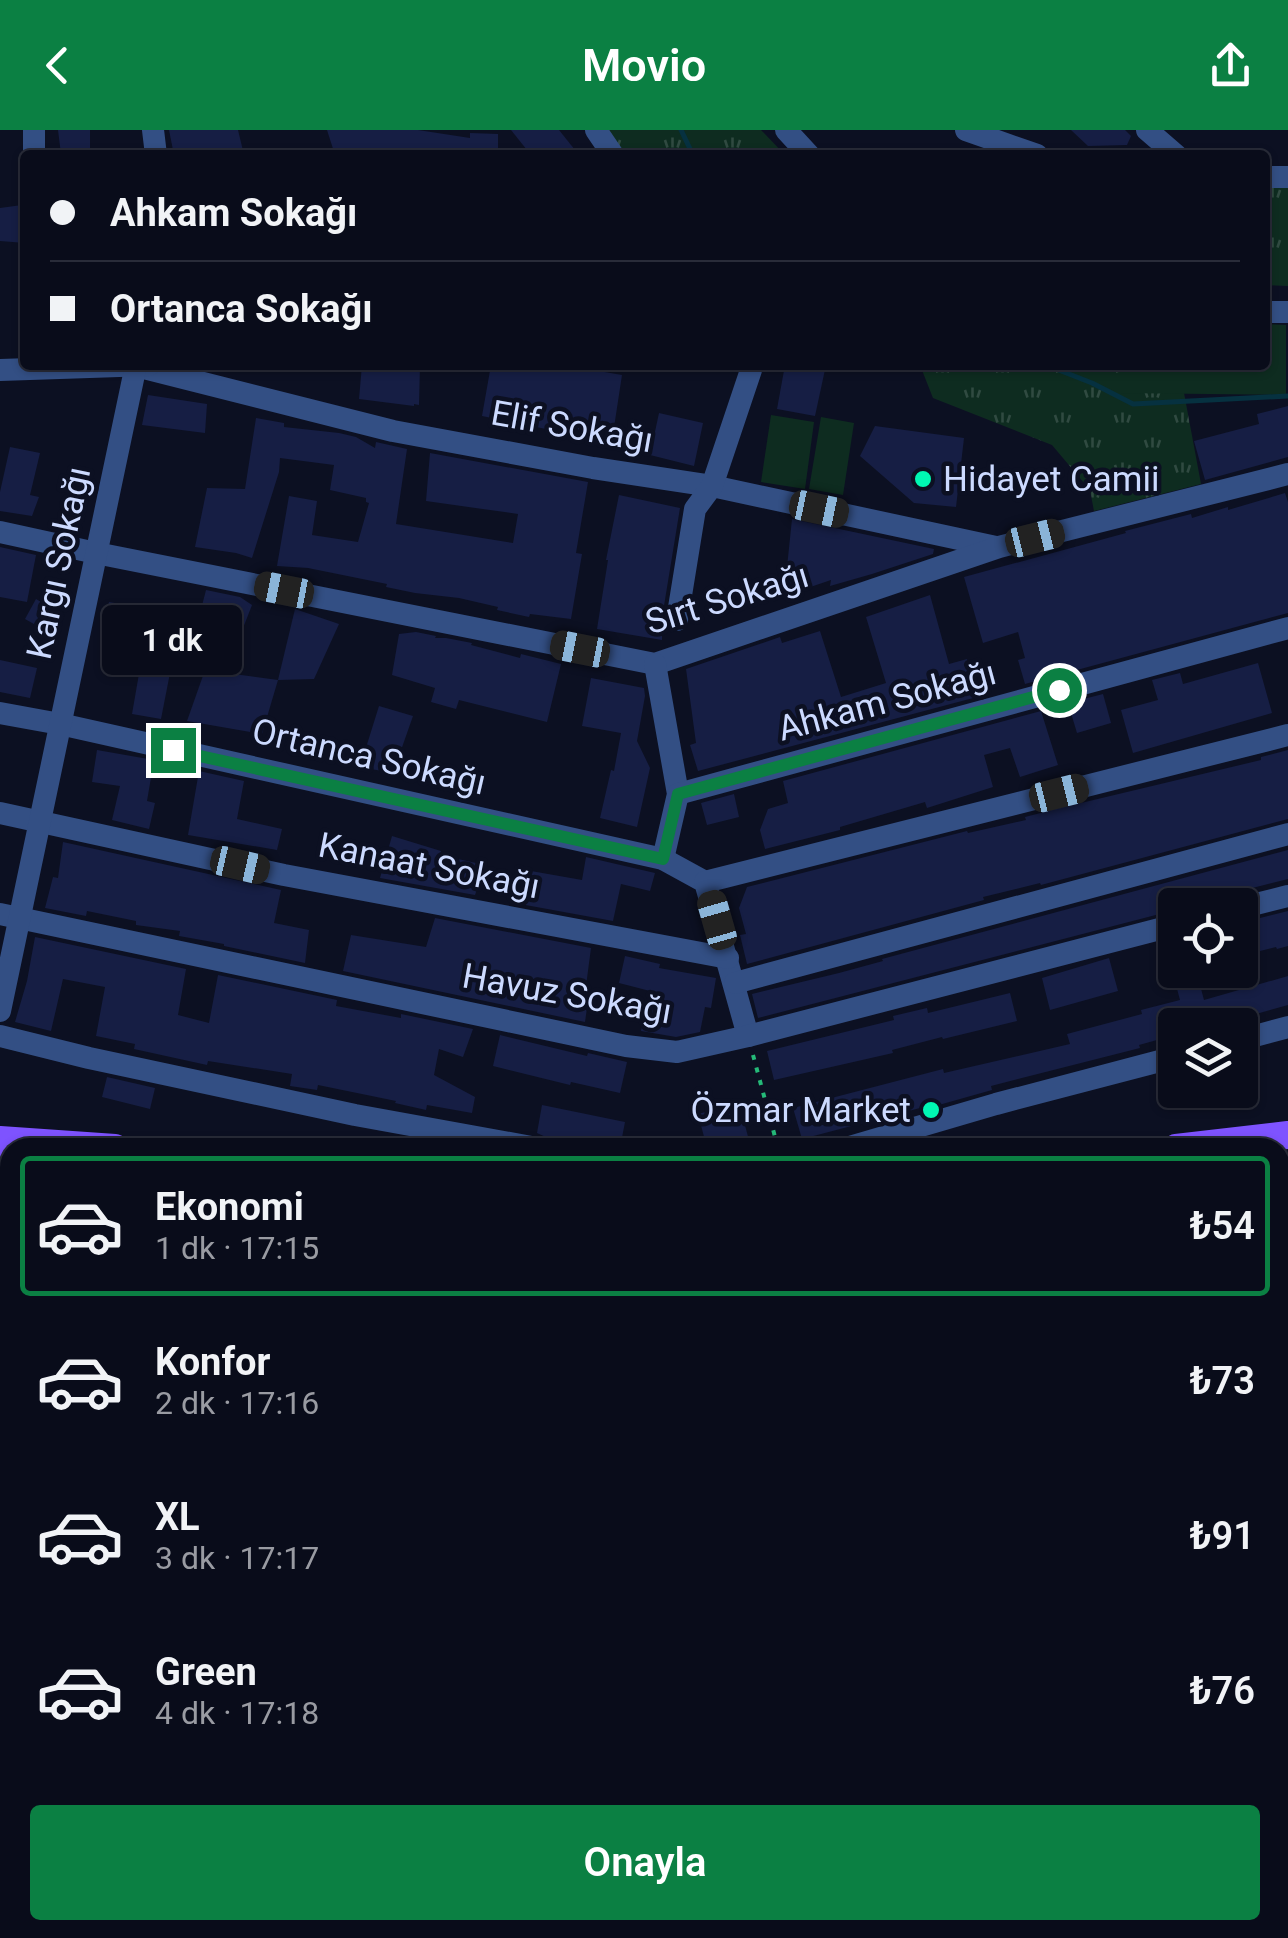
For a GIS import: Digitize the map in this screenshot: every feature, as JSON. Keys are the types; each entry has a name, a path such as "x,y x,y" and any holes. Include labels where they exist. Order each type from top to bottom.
{"main road":[{"path":"1262,1138 1288,1135"}],"street":[{"path":"786,130 804,150"},
{"path":"966,130 1023,150"},
{"path":"1147,130 1170,150"},
{"name":"Kargı Sokağı","path":"0,1011 10,915 40,821 135,370"},
{"name":"Elif Sokağı","path":"156,370 393,430 712,486 999,547"},
{"path":"677,620 696,508 712,486 751,370"},
{"name":"Sırt Sokağı","path":"0,532 655,664 999,547 1288,474"},
{"name":"Ahkam Sokağı","path":"678,794 1288,628"},
{"path":"655,664 678,794 663,859"},
{"name":"Ortanca Sokağı","path":"0,713 663,859 706,882"},
{"path":"748,1036 706,882 1288,735"},
{"name":"Kanaat Sokağı","path":"0,814 284,874 728,958"},
{"path":"734,982 1288,834"},
{"path":"1258,904 1288,896"},
{"name":"Havuz Sokağı","path":"10,915 626,1046 677,1052 1158,929"},
{"path":"1258,1036 1288,1028"},
{"path":"0,1036 355,1115 482,1138"},
{"path":"880,1138 1158,1061"}],"path":[{"path":"748,1036 775,1138"}],"green space":[{"path":"604,130 761,130 780,150 619,150"},
{"path":"1270,186 1288,187 1288,286 1270,285"},
{"path":"1270,324 1286,325 1286,395 1120,393 1120,370 1270,370"},
{"path":"922,370 1120,370 1121,392 1184,393 1201,484 1094,511 1090,490 1052,445 933,398"},
{"path":"771,415 814,422 805,489 761,482"},
{"path":"821,417 854,423 843,495 809,489"}],"building":[{"path":"58,130 90,130 90,150 60,150"},
{"path":"169,130 238,130 243,150 173,150"},
{"path":"327,130 418,130 470,138 470,133 498,134 498,150 333,150"},
{"path":"511,130 559,130 575,150 527,150"},
{"path":"1071,130 1125,130 1131,136 1127,145 1088,146"},
{"path":"20,205 20,243 0,241 0,208"},
{"path":"362,370 420,370 419,405 359,399"},
{"path":"490,370 593,370 622,375 613,434 546,425 546,429 482,416"},
{"path":"784,370 825,370 815,416 777,409"},
{"path":"148,395 207,404 205,433 142,425"},
{"path":"1288,406 1288,457 1205,480 1194,441 1259,424 1257,414"},
{"path":"659,413 703,423 694,466 650,455"},
{"path":"256,418 284,423 284,427 356,437 375,448 376,442 407,449 396,524 513,543 518,514 426,501 430,453 588,482 576,553 582,554 571,619 530,614 529,617 459,598 415,593 308,568 277,566 289,496 317,501 312,535 358,542 369,503 366,498 330,490 334,465 280,458 252,558 195,547 207,488 245,489"},
{"name":"Hidayet Camii","path":"875,426 964,438 956,507 914,503 860,456"},
{"path":"10,447 40,453 30,495 39,497 32,516 0,511"},
{"path":"1285,493 1288,613 1025,684 1018,660 1025,658 1018,632 983,643 964,577 1125,531 1191,514 1192,518 1228,510"},
{"path":"619,495 680,508 662,640 597,629"},
{"path":"792,519 934,549 933,554 784,596"},
{"path":"0,547 36,555 27,602 0,597"},
{"path":"206,590 240,597 252,605 236,646 193,641"},
{"path":"930,595 949,664 967,659 977,697 698,771 690,745 696,743 686,669 780,637 782,643 820,631 841,697 886,683 866,617"},
{"path":"36,599 61,614 50,633 25,619"},
{"path":"109,602 161,611 156,640 104,631"},
{"path":"295,609 339,624 314,679 278,680"},
{"path":"416,632 561,664 547,722 459,700 456,709 431,702 435,688 392,675 399,634"},
{"path":"0,660 37,668 30,698 0,692"},
{"path":"1258,663 1272,713 1133,753 1121,710 1158,700 1152,680 1180,673 1183,684"},
{"path":"140,668 170,673 161,719 132,714"},
{"path":"205,670 278,680 262,734 187,721"},
{"path":"591,678 644,688 637,741 650,768 637,827 600,818 621,733 582,726"},
{"path":"1103,694 1111,723 1077,733 1068,703"},
{"path":"379,706 413,716 393,773 360,767"},
{"path":"1041,711 1058,765 1020,777 1010,748 984,755 993,787 927,808 925,802 765,849 760,830 768,809 788,803 783,781"},
{"path":"97,750 154,760 147,801 155,803 149,829 112,820 120,786 92,782"},
{"path":"1288,750 1288,819 983,897 984,900 747,964 740,935 746,934 739,908 747,887 967,831 1026,820 1025,817 1261,760"},
{"path":"199,771 244,781 237,819 282,829 277,850 188,835"},
{"path":"734,794 739,817 707,825 701,803"},
{"path":"392,836 441,851 440,855 485,865 475,895 380,878"},
{"path":"63,842 281,890 274,923 309,930 305,963 179,936 180,931 136,925 136,921 45,908 53,877 58,878"},
{"path":"1288,850 1288,879 1252,888 1158,888 1158,914 758,1018 752,994"},
{"path":"586,857 655,873 650,891 621,884 613,921 520,904 531,871 582,880"},
{"path":"1288,911 1288,946 1258,952 1258,918"},
{"path":"435,918 591,948 585,1022 343,971 351,935 426,947"},
{"path":"35,937 186,969 178,1015 209,1023 218,975 337,1000 336,1006 473,1029 463,1057 439,1049 434,1075 475,1097 472,1113 427,1105 426,1110 318,1085 317,1090 290,1086 292,1074 208,1061 207,1065 96,1036 105,987 63,979 51,1031 15,1022"},
{"path":"625,956 660,964 659,968 716,978 711,1008 705,1007 700,1032 676,1037 641,1031 650,991 619,983"},
{"path":"1109,958 1118,991 1050,1010 1042,978"},
{"path":"1288,976 1288,1005 1258,1013 1258,1008 1158,1008 1158,1040 1139,1045 1140,1048 991,1086 992,1090 921,1110 802,1138 793,1108 943,1069 944,1073 1070,1044 1067,1034 1142,1014 1141,1010 1180,1000 1177,988 1201,988 1204,1000 1258,988 1258,985"},
{"path":"1010,993 1017,1021 774,1080 767,1051 894,1020 893,1016 927,1008 928,1013"},
{"path":"500,1035 627,1062 620,1093 493,1066"},
{"path":"107,1077 155,1088 150,1109 102,1097"},
{"path":"739,1103 748,1138 704,1138 698,1114"},
{"path":"542,1105 625,1122 622,1138 548,1138 537,1133"}],"waterway":[{"path":"681,130 691,150"},
{"path":"1059,370 1133,404 1288,396"}],"place":[{"name":"Hidayet Camii","path":"923,479"},
{"name":"Özmar Market","path":"931,1110"}],"route":[{"path":"173,750 663,859 678,794 1059,690"}]}
